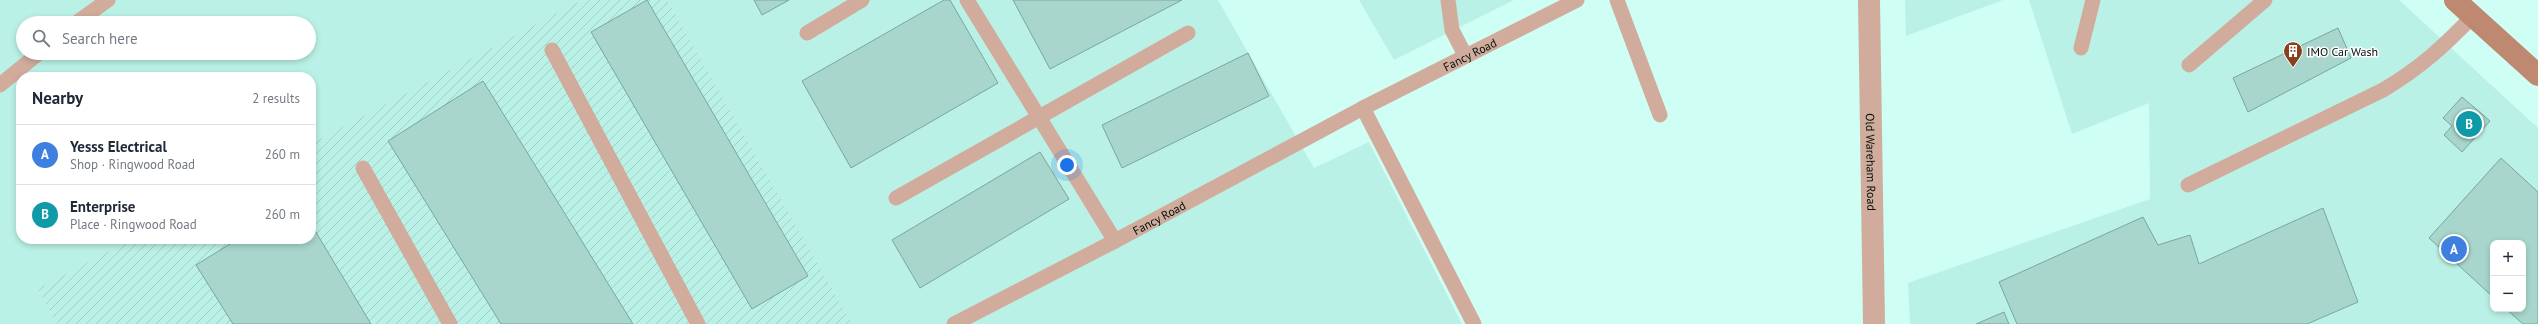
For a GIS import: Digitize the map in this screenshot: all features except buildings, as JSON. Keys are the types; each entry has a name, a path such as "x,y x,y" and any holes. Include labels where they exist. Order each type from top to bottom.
{"main road":[{"path":"2455,0 2538,75"}],"street":[{"name":"Old Wareham Road","path":"1869,0 1874,324"}],"lane":[{"path":"86,16 108,0"},
{"path":"807,33 862,0"},
{"path":"967,0 1115,242"},
{"path":"1448,0 1452,30 1465,55"},
{"name":"Fancy Road","path":"959,323 1115,242 1559,4 1577,0"},
{"path":"1617,0 1660,115"},
{"path":"2081,48 2093,0"},
{"path":"2189,65 2265,0"},
{"path":"2188,185 2383,90 2436,54 2473,16"},
{"path":"896,198 1188,33"},
{"path":"552,50 698,324"},
{"path":"0,85 30,60"},
{"path":"1363,108 1474,324"},
{"path":"363,168 450,324"}],"shaded area":[{"path":"0,0 1218,0 1314,168 1369,142 1462,324 0,324"},
{"path":"582,0 667,0 852,324 57,324 38,289 123,244 316,244 316,141"},
{"path":"1359,0 1514,0 1394,60"},
{"path":"1905,0 2003,0 1906,36"},
{"path":"2029,0 2399,0 2538,128 2538,324 1910,324 1908,283 2150,199 2149,103 2072,134"}],"place":[{"name":"IMO Car Wash","path":"2293,68"},
{"name":"Enterprise","path":"2469,124"},
{"name":"Yesss Electrical","path":"2454,249"}]}
